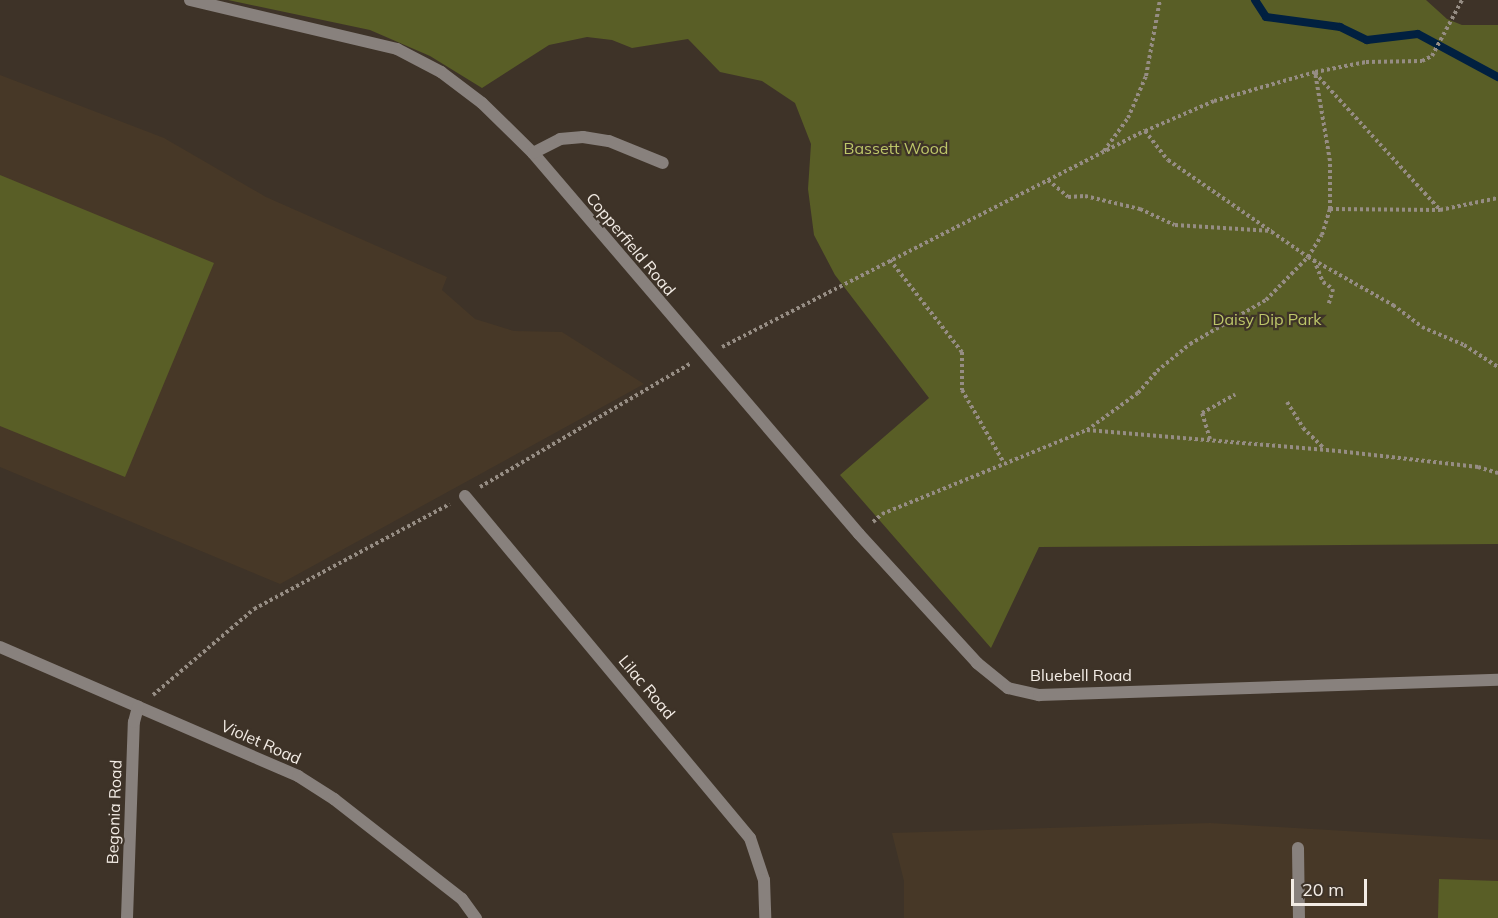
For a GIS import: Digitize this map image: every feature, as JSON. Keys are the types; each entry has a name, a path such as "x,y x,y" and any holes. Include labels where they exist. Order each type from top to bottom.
{"street":[{"name":"Copperfield Road","path":"190,0 397,50 441,72 482,103 533,153 704,356"},
{"path":"533,153 560,139 583,138 609,141 663,163"},
{"name":"Bluebell Road","path":"704,356 859,534 976,663 1008,688 1022,692 1498,680"},
{"name":"Lilac Road","path":"465,496 750,838 764,880 765,918"},
{"name":"Violet Road","path":"0,647 298,776 334,799 462,899 476,918"},
{"name":"Begonia Road","path":"127,918 132,758 138,707"},
{"path":"1298,848 1299,918"}],"path":[{"path":"1104,152 1128,118 1146,76 1160,0"},
{"path":"138,707 254,609 465,496 704,356 1145,131 1214,101 1315,72 1366,62 1422,61 1432,56 1462,0"},
{"path":"859,534 882,514 1087,430 1138,393 1157,371 1190,344 1266,300 1308,257 1322,235 1330,209 1330,161 1315,72"},
{"path":"1315,72 1440,210"},
{"path":"1145,131 1168,160 1308,257 1393,305 1422,327 1464,345 1498,367"},
{"path":"1048,180 1068,197 1085,196 1140,209 1174,225 1273,231"},
{"path":"1330,209 1440,210 1498,198"},
{"path":"891,260 962,352 962,390 1004,463"},
{"path":"1314,260 1323,282 1333,289 1329,303"},
{"path":"1210,439 1202,413 1235,395"},
{"path":"1287,402 1303,428 1326,450"},
{"path":"1087,430 1326,450 1478,467 1498,473"}],"shaded area":[{"path":"0,75 164,138 266,197 447,277 442,290 475,319 514,331 562,332 644,384 280,584 0,467"},
{"path":"1210,823 1498,840 1498,918 904,918 904,881 892,833"}],"green space":[{"name":"Daisy Dip Park","path":"228,0 1426,0 1447,19 1462,25 1498,25 1498,544 1039,547 991,648 840,475 929,398 835,275 814,235 808,189 811,144 795,103 762,81 720,72 688,39 632,48 612,40 587,37 549,45 482,88 430,56 370,30"},
{"path":"0,175 214,263 125,477 0,426"},
{"path":"1439,879 1498,881 1498,918 1438,918"}],"waterway":[{"path":"1255,0 1266,17 1340,27 1367,40 1418,34 1498,77"}],"park label":[{"name":"Bassett Wood","path":"896,148"}]}
